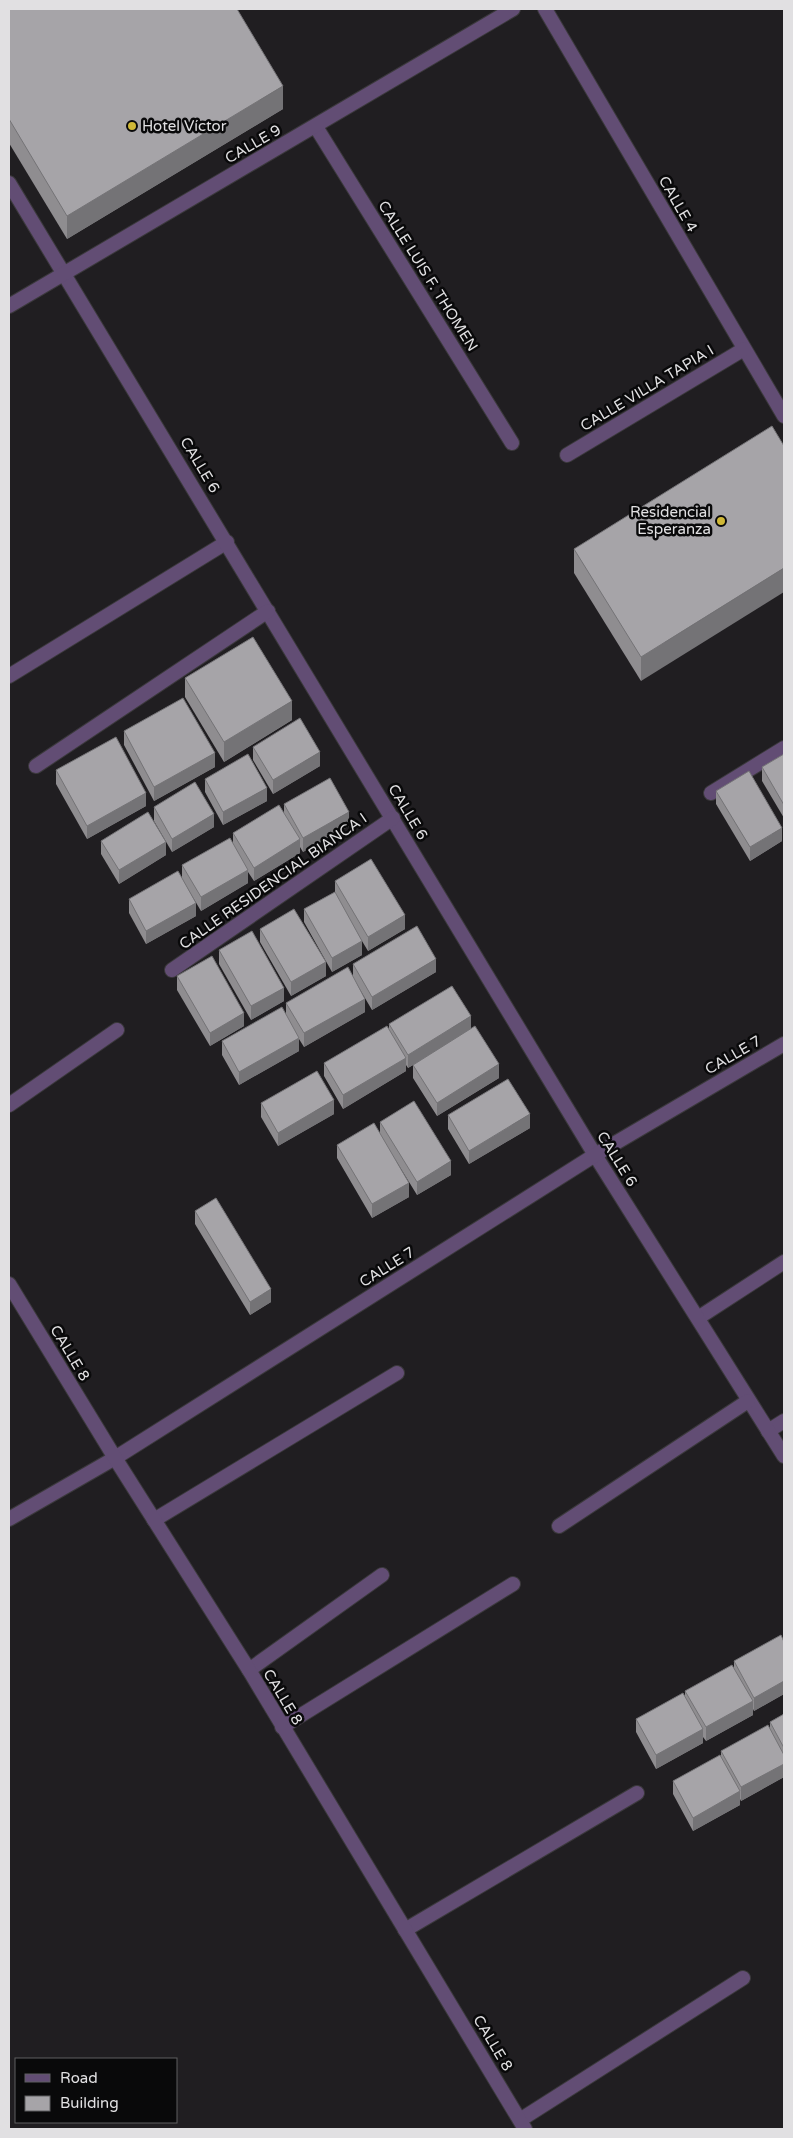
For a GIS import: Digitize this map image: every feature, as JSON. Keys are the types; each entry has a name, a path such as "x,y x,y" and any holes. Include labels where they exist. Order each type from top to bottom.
{"street":[{"name":"CALLE 9","path":"9,306 513,9"},
{"name":"CALLE 4","path":"545,9 784,416"},
{"name":"CALLE LUIS F. THOMEN","path":"316,126 512,443"},
{"name":"CALLE 6","path":"9,183 595,1155 698,1318 748,1402 784,1456"},
{"name":"CALLE VILLA TAPIA I","path":"567,455 744,349"},
{"path":"9,676 227,542"},
{"path":"36,766 268,611"},
{"path":"711,793 784,748"},
{"name":"CALLE RESIDENCIAL BIANCA I","path":"172,970 393,818"},
{"path":"9,1105 116,1030"},
{"name":"CALLE 7","path":"9,1519 114,1458 595,1155 784,1044"},
{"path":"698,1318 784,1262"},
{"name":"CALLE 8","path":"9,1284 114,1458 248,1670 523,2125"},
{"path":"154,1520 396,1373"},
{"path":"559,1526 748,1402"},
{"path":"768,1431 784,1421"},
{"path":"248,1670 382,1575"},
{"path":"282,1727 513,1584"},
{"path":"405,1930 637,1793"},
{"path":"523,2125 743,1978"}],"building":[{"name":"Hotel Víctor","path":"9,9 237,9 283,86 67,216 9,119"},
{"name":"Residencial Esperanza","path":"772,426 784,446 784,568 641,657 574,549"},
{"path":"253,637 292,701 224,742 185,678"},
{"path":"183,698 215,753 154,787 124,731"},
{"path":"300,718 320,752 273,780 253,747"},
{"path":"116,737 146,793 87,826 56,770"},
{"path":"248,754 267,788 223,812 205,779"},
{"path":"784,754 784,805 762,767"},
{"path":"749,771 782,828 750,847 716,791"},
{"path":"330,778 349,812 303,838 284,804"},
{"path":"195,782 214,814 172,839 154,807"},
{"path":"279,805 300,839 254,868 233,833"},
{"path":"148,812 166,842 119,870 101,841"},
{"path":"230,838 248,870 201,897 182,865"},
{"path":"371,859 405,915 368,937 335,881"},
{"path":"178,871 196,903 146,931 129,899"},
{"path":"335,892 362,941 332,958 304,909"},
{"path":"294,909 326,962 291,982 260,929"},
{"path":"417,926 436,959 372,997 353,964"},
{"path":"252,931 284,988 251,1006 219,950"},
{"path":"212,956 244,1013 210,1033 177,976"},
{"path":"348,967 365,999 304,1033 286,1003"},
{"path":"452,986 471,1016 408,1055 389,1024"},
{"path":"282,1007 299,1038 239,1072 222,1041"},
{"path":"387,1026 406,1058 343,1095 324,1063"},
{"path":"475,1026 499,1064 437,1103 413,1065"},
{"path":"317,1071 334,1100 278,1133 261,1103"},
{"path":"508,1079 530,1114 469,1151 448,1115"},
{"path":"414,1101 451,1161 417,1182 380,1122"},
{"path":"374,1123 409,1183 372,1204 337,1145"},
{"path":"216,1198 271,1289 250,1302 195,1211"},
{"path":"781,1635 784,1642 784,1681 754,1698 734,1661"},
{"path":"732,1665 753,1701 706,1727 685,1691"},
{"path":"683,1693 703,1729 656,1755 636,1719"},
{"path":"784,1714 784,1748 770,1722"},
{"path":"768,1725 784,1755 784,1764 741,1787 721,1751"},
{"path":"720,1755 740,1791 693,1818 673,1781"}],"place":[{"name":"Hotel Víctor","path":"132,126"},
{"name":"Residencial Esperanza","path":"721,521"}]}
